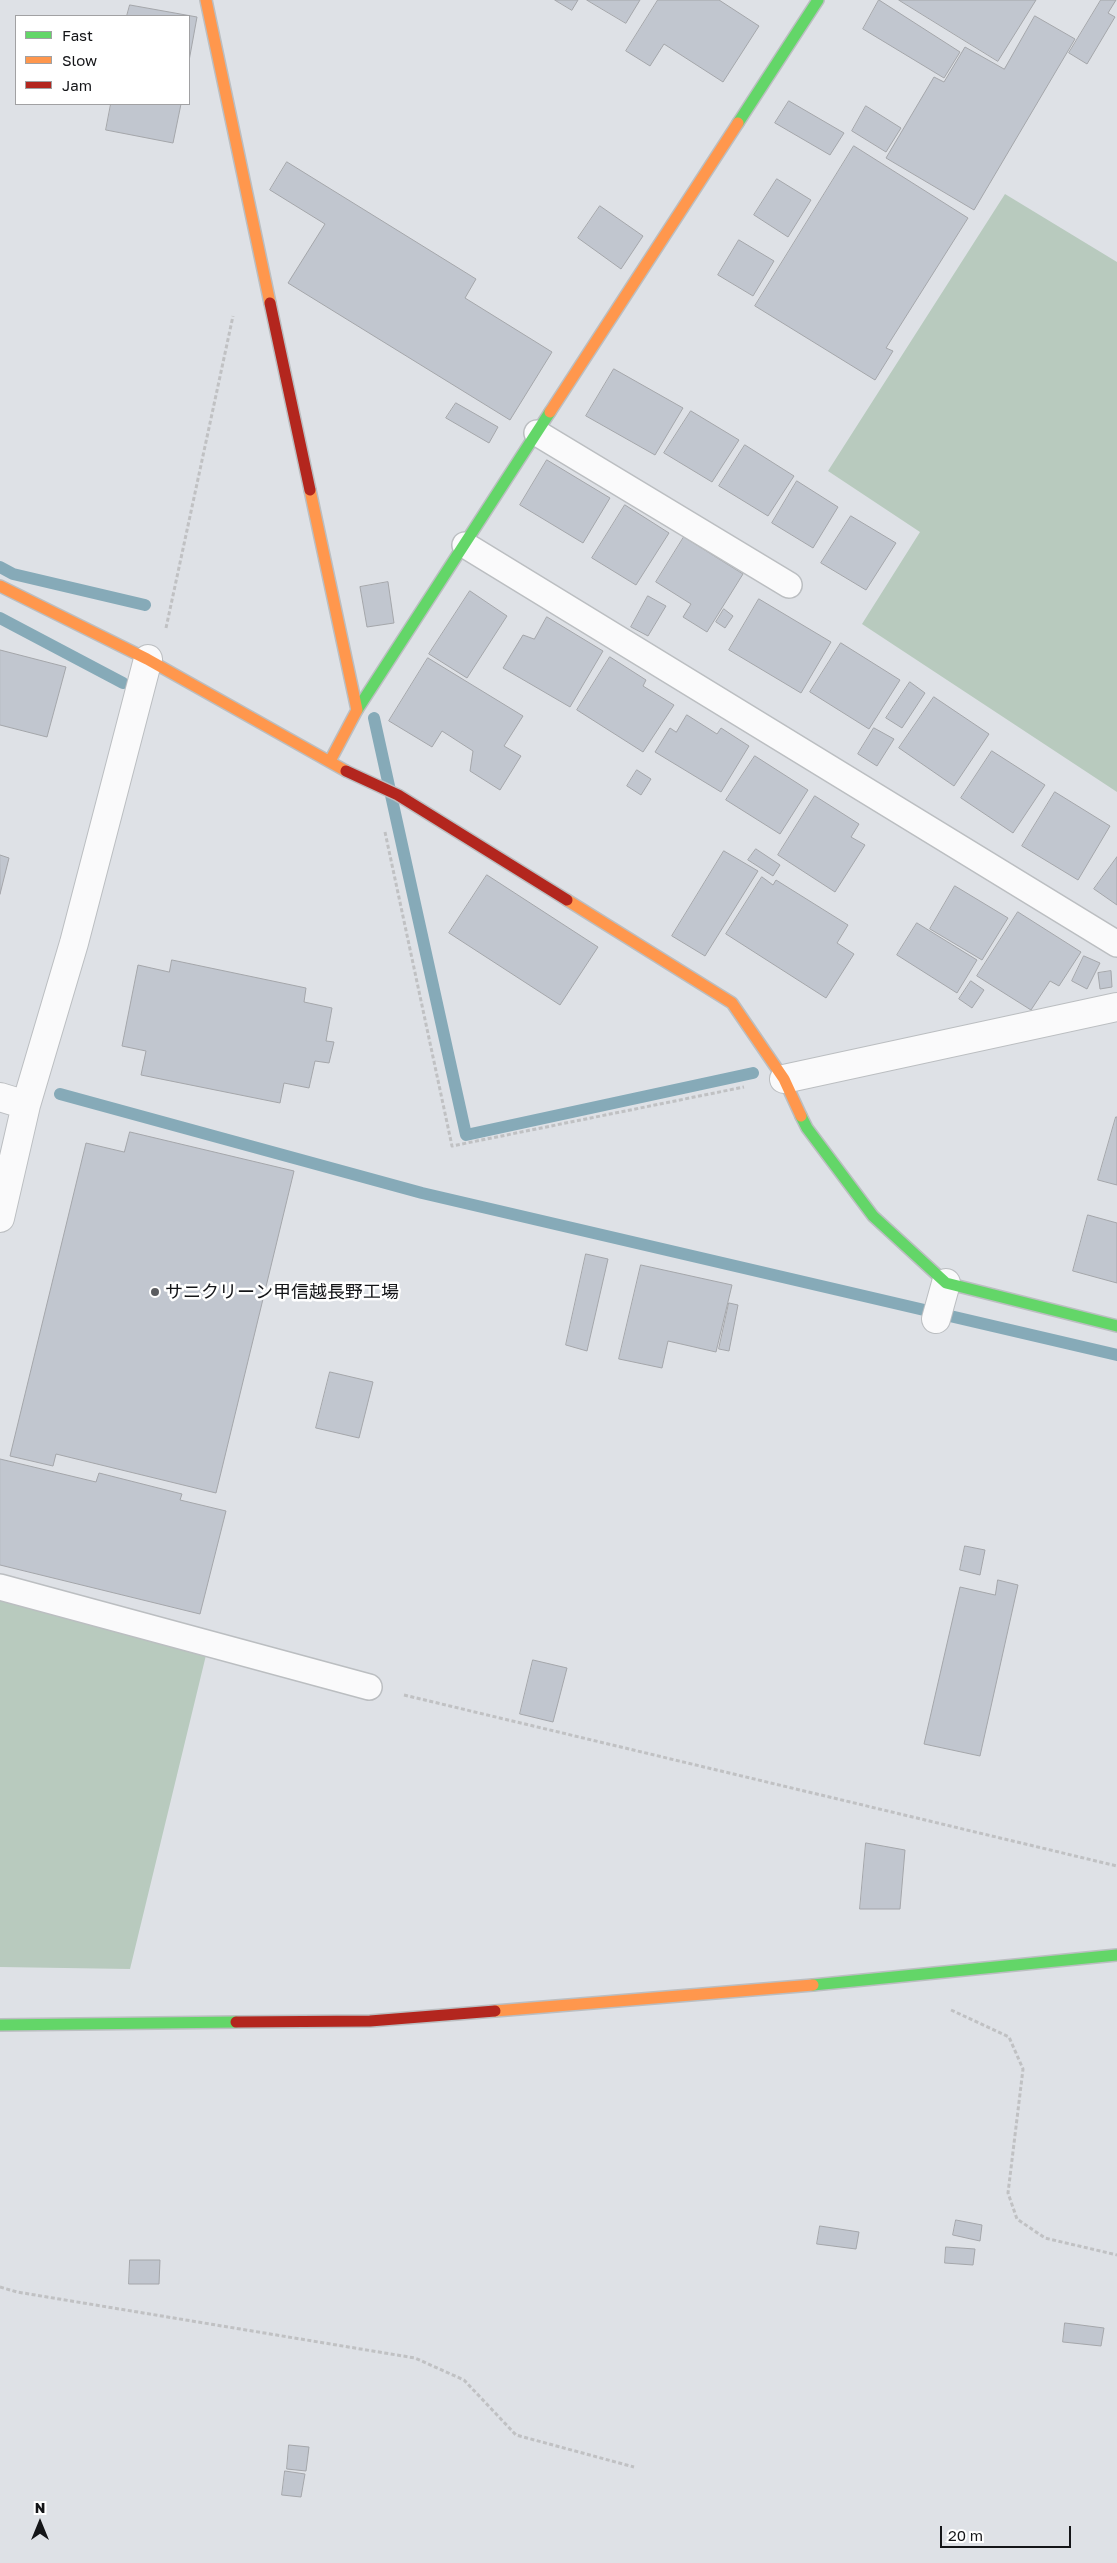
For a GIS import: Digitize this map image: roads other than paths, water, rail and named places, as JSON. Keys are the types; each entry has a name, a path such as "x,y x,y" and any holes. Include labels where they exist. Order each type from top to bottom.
{"street":[{"path":"206,0 357,710"},
{"path":"330,761 357,710 818,0"},
{"path":"0,586 153,661 330,761 374,785 398,795 732,1003 784,1079 807,1128 874,1216 946,1283 1117,1326"},
{"path":"0,1218 26,1105 74,943 153,661"},
{"path":"784,1079 1117,1007"},
{"path":"0,1097 26,1105"},
{"path":"936,1319 946,1283"},
{"path":"0,2025 370,2020 783,1988 1117,1955"}],"lane":[{"path":"537,433 788,585"},
{"path":"465,545 1117,944"},
{"path":"0,1586 369,1687"}],"waterway":[{"path":"0,567 13,574 145,605"},
{"path":"0,618 123,683"},
{"path":"374,718 466,1135 753,1073"},
{"path":"60,1094 422,1193 1117,1355"}],"place":[{"name":"サニクリーン甲信越長野工場","path":"155,1292"}]}
